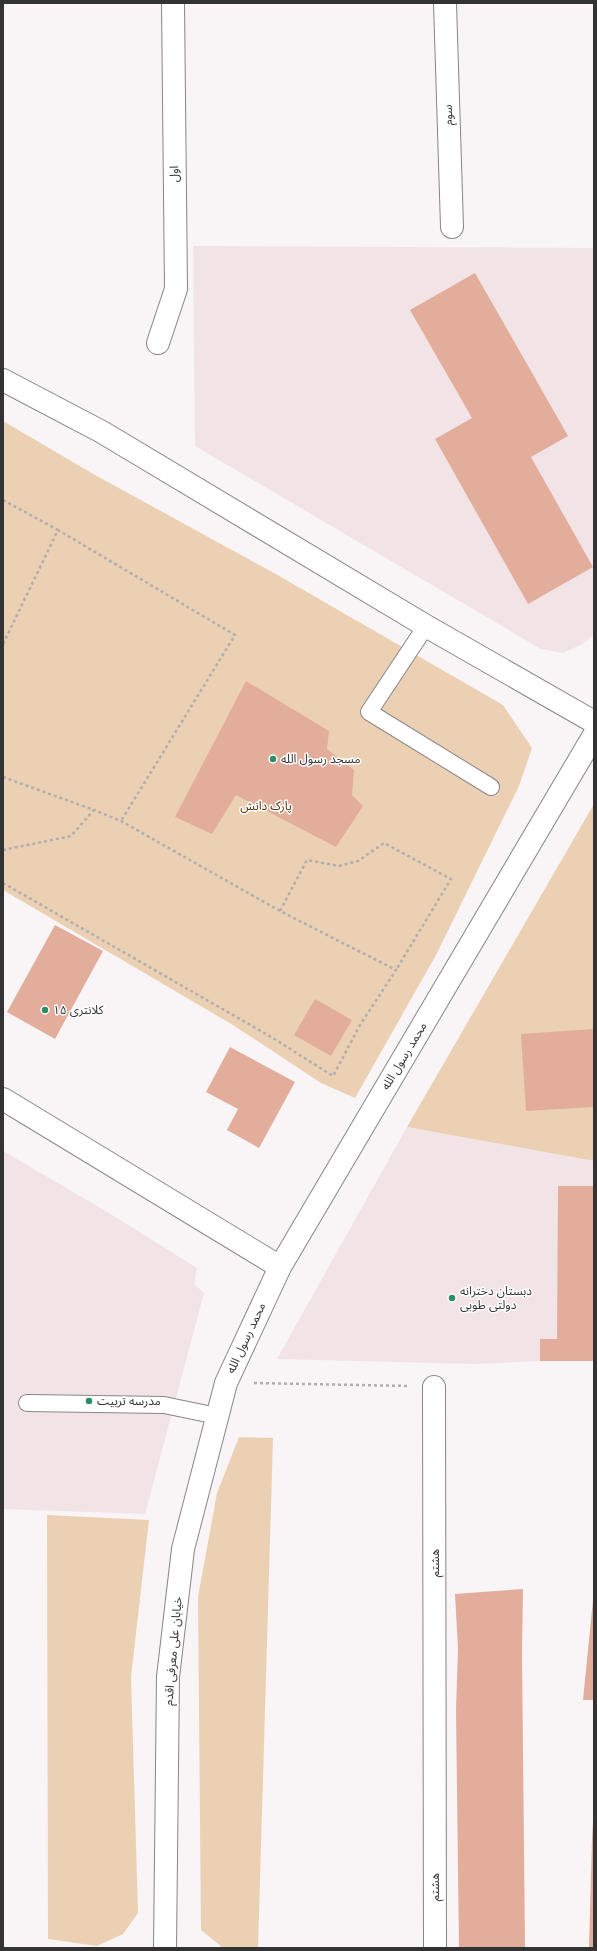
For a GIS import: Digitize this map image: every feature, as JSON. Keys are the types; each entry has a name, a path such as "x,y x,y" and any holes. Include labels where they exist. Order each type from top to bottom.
{"street":[{"name":"اول","path":"158,343 176,289 173,3"},
{"name":"سوم","path":"445,3 452,227"},
{"path":"3,380 102,432 426,626 594,722"},
{"name":"محمد رسول الله","path":"226,1383 280,1267 594,735"},
{"path":"3,1100 280,1267"},
{"name":"خیابان علی معرفی اقدم","path":"165,1948 168,1677 183,1549 226,1383"},
{"name":"هشتم","path":"434,1387 435,1948"}],"lane":[{"path":"426,626 369,712 491,787"},
{"path":"27,1403 164,1405 217,1416"}],"path":[{"path":"3,500 58,530 235,635 121,821"},
{"path":"3,644 58,530"},
{"path":"3,777 121,821 280,911 396,970"},
{"path":"3,850 71,836 94,810"},
{"path":"3,882 273,1038 333,1076 360,1025 396,970 451,880 384,842 358,861 339,866 307,860 280,911"},
{"path":"226,1383 434,1387"}],"shaded area":[{"path":"193,246 594,248 594,635 584,643 563,653 541,649 195,446"},
{"name":"دبستان دخترانه دولتی طوبی","path":"407,1127 594,1161 594,1361 540,1361 475,1364 277,1359"},
{"name":"مدرسه تربیت","path":"3,1151 109,1213 197,1268 194,1284 204,1293 145,1514 3,1509"}],"green space":[{"name":"پارک دانش","path":"3,421 95,475 274,573 503,705 532,748 519,786 436,955 355,1098 321,1083 233,1025 3,890"},
{"path":"594,804 594,1161 407,1127"},
{"path":"239,1437 273,1438 258,1948 223,1948 201,1930 198,1597 217,1493"},
{"path":"47,1515 149,1520 131,1677 138,1913 123,1934 97,1946 48,1939"}],"building":[{"path":"475,273 568,436 531,457 593,567 528,604 435,439 472,418 410,310"},
{"name":"مسجد رسول الله","path":"246,681 329,731 327,749 354,770 352,795 363,806 336,847 236,795 212,834 175,817"},
{"path":"55,925 103,951 55,1039 7,1012"},
{"path":"315,999 352,1020 331,1056 294,1035"},
{"path":"594,1029 594,1107 526,1111 521,1034"},
{"path":"230,1047 295,1082 259,1148 227,1130 238,1109 206,1092"},
{"path":"558,1186 594,1186 594,1361 540,1361 540,1339 557,1339"},
{"path":"523,1589 522,1652 525,1948 459,1948 456,1710 458,1649 455,1594"},
{"path":"593,1600 594,1700 583,1700"},
{"path":"593,1821 594,1948 589,1948 592,1838"}],"place":[{"name":"مسجد رسول الله","path":"273,759"},
{"name":"کلانتری ۱۵","path":"45,1010"},
{"name":"دبستان دخترانه دولتی طوبی","path":"452,1298"},
{"name":"مدرسه تربیت","path":"89,1401"}]}
